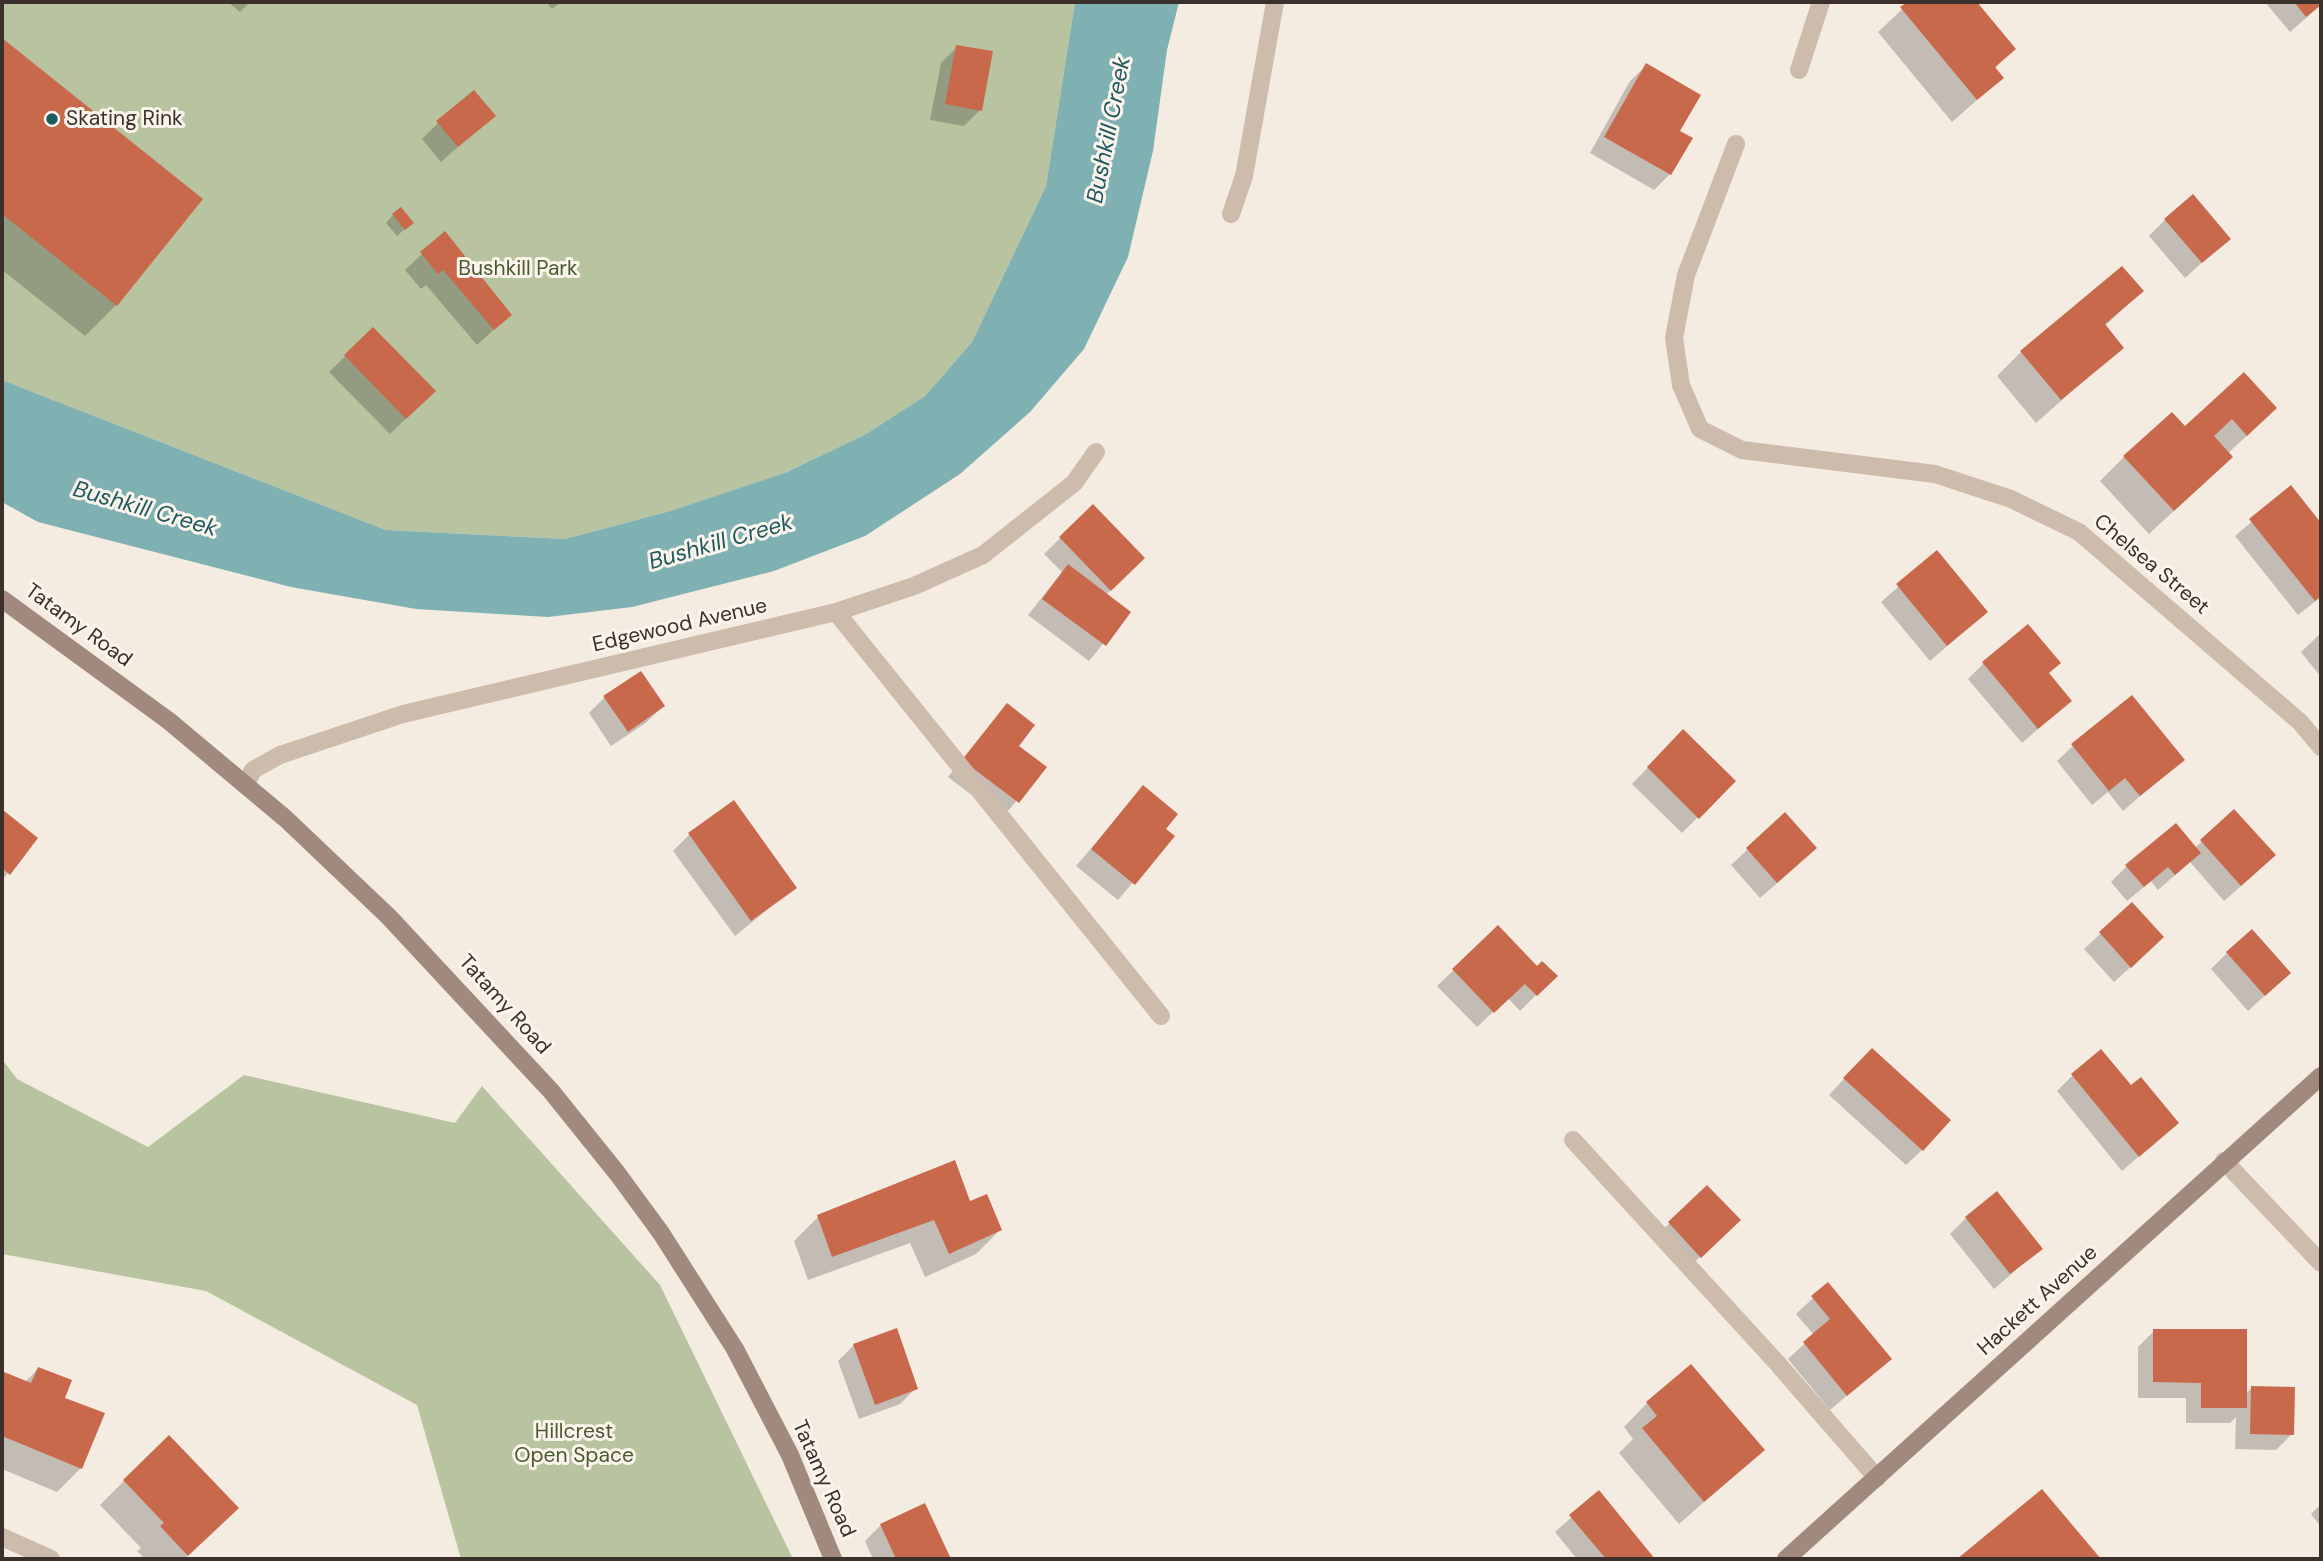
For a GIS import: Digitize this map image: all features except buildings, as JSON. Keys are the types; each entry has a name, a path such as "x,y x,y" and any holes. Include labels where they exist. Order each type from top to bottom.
{"main road":[{"name":"Tatamy Road","path":"2,599 100,669 246,784 354,882 460,990 551,1091 617,1173 682,1264 736,1349 790,1455 833,1559"},
{"name":"Hackett Avenue","path":"1786,1559 2321,1076"}],"street":[{"path":"1231,214 1244,176 1275,2"},
{"path":"1799,70 1821,2"},
{"name":"Chelsea Street","path":"1736,144 1685,275 1674,338 1681,385 1700,429 1742,450 1794,454 1935,474 2011,499 2079,532 2300,722 2321,747"},
{"name":"Edgewood Avenue","path":"246,784 253,770 280,755 403,714 836,612 914,586 983,555 1074,483 1096,452"},
{"path":"836,612 1161,1016"},
{"path":"1573,1140 1769,1354 1877,1478"},
{"path":"2224,1161 2321,1263"},
{"path":"2,1537 51,1559"}],"green space":[{"name":"Bushkill Park","path":"2,2 1075,2 1046,186 972,342 925,396 866,434 787,472 670,511 565,539 386,530 2,380"},
{"name":"Hillcrest Open Space","path":"2,1059 17,1079 148,1147 244,1075 455,1123 482,1086 660,1285 793,1559 461,1559 417,1405 206,1291 2,1254"}],"water":[{"name":"Bushkill Creek","path":"1075,2 1179,2 1167,50 1153,151 1128,257 1084,349 1030,412 960,474 865,536 774,571 632,607 548,617 416,609 291,587 38,522 2,502 2,380 386,530 565,539 670,511 787,472 866,434 925,396 972,342 1046,186"}],"place":[{"name":"Skating Rink","path":"52,119"}]}
